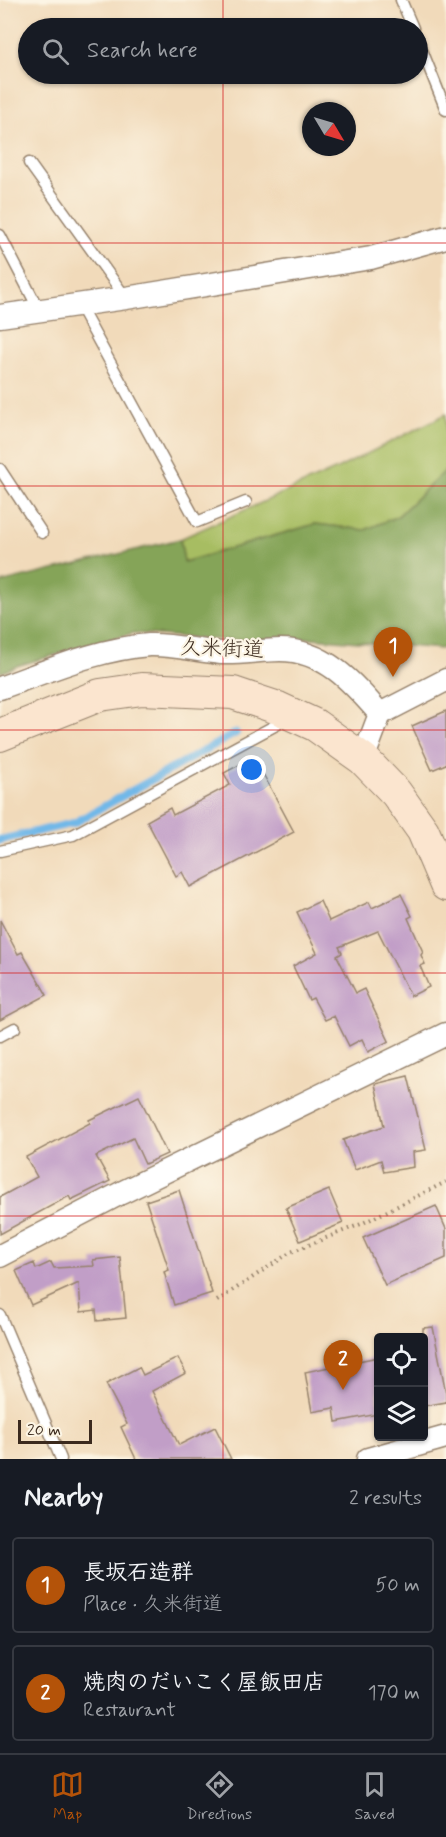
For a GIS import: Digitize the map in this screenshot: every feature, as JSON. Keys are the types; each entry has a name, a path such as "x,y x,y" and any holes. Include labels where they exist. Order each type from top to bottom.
{"street":[{"path":"0,316 371,258 446,237"},
{"name":"久米街道","path":"0,688 106,652 150,645 222,653 282,650 303,652 325,662 352,682 380,714"},
{"path":"363,759 380,714 446,680"},
{"path":"0,735 100,695 142,689 233,693 278,708 315,725 363,759 396,794 423,831 446,885"},
{"path":"0,1256 121,1193 446,1034"},
{"path":"368,1459 446,1437"}],"lane":[{"path":"401,0 409,18"},
{"path":"428,67 446,110"},
{"path":"29,163 126,298"},
{"path":"0,235 39,310"},
{"path":"79,305 196,522 246,502"},
{"path":"0,469 42,533"},
{"path":"0,851 74,835 294,716"},
{"path":"0,1036 15,1028"},
{"path":"0,1315 61,1459"}],"path":[{"path":"217,1301 291,1252 361,1224 446,1182"}],"green space":[{"path":"446,414 446,470 398,516 365,530 315,524 184,562 180,539 337,469"},
{"path":"446,470 446,645 441,649 311,638 223,640 133,633 17,666 0,673 0,583 180,539 184,562 315,524 365,530 398,516"}],"building":[{"path":"446,711 446,764 432,770 412,726"},
{"path":"254,757 294,832 190,887 182,872 176,876 147,821 170,808 173,815 230,785 224,773"},
{"path":"401,894 412,916 408,918 423,952 421,955 425,964 420,966 429,987 411,996 378,931 339,947 342,953 337,956 356,993 364,989 389,1041 368,1052 362,1039 349,1046 334,1016 325,1020 313,998 309,1000 293,966 317,953 297,912 320,901 329,921 369,902 372,908"},
{"path":"0,920 18,954 22,952 47,995 0,1020"},
{"path":"408,1076 426,1150 413,1152 414,1167 384,1172 381,1160 355,1170 343,1140 384,1126 375,1084"},
{"path":"139,1096 167,1154 145,1164 133,1138 96,1156 110,1181 71,1200 69,1196 0,1234 0,1197 37,1177 26,1157 90,1123 89,1120"},
{"path":"179,1190 212,1293 174,1305 164,1272 169,1270 146,1201"},
{"path":"329,1190 343,1223 300,1241 286,1208"},
{"path":"436,1206 446,1229 446,1258 385,1285 363,1238"},
{"path":"120,1257 126,1318 97,1321 96,1310 81,1312 79,1283 31,1305 16,1271 34,1263 36,1269 51,1262 54,1268 94,1266 93,1260"},
{"path":"433,1327 446,1402 428,1405 428,1333 423,1333 423,1328"},
{"path":"178,1358 186,1373 152,1391 179,1445 215,1427 231,1459 136,1459 121,1427 127,1424 106,1384 139,1367 143,1375"},
{"path":"374,1358 374,1415 336,1422 334,1408 312,1412 305,1372"}],"waterway":[{"path":"0,840 74,823 236,733"}],"place":[{"name":"長坂石造群","path":"393,677"},
{"name":"焼肉のだいこく屋飯田店","path":"343,1390"}]}
